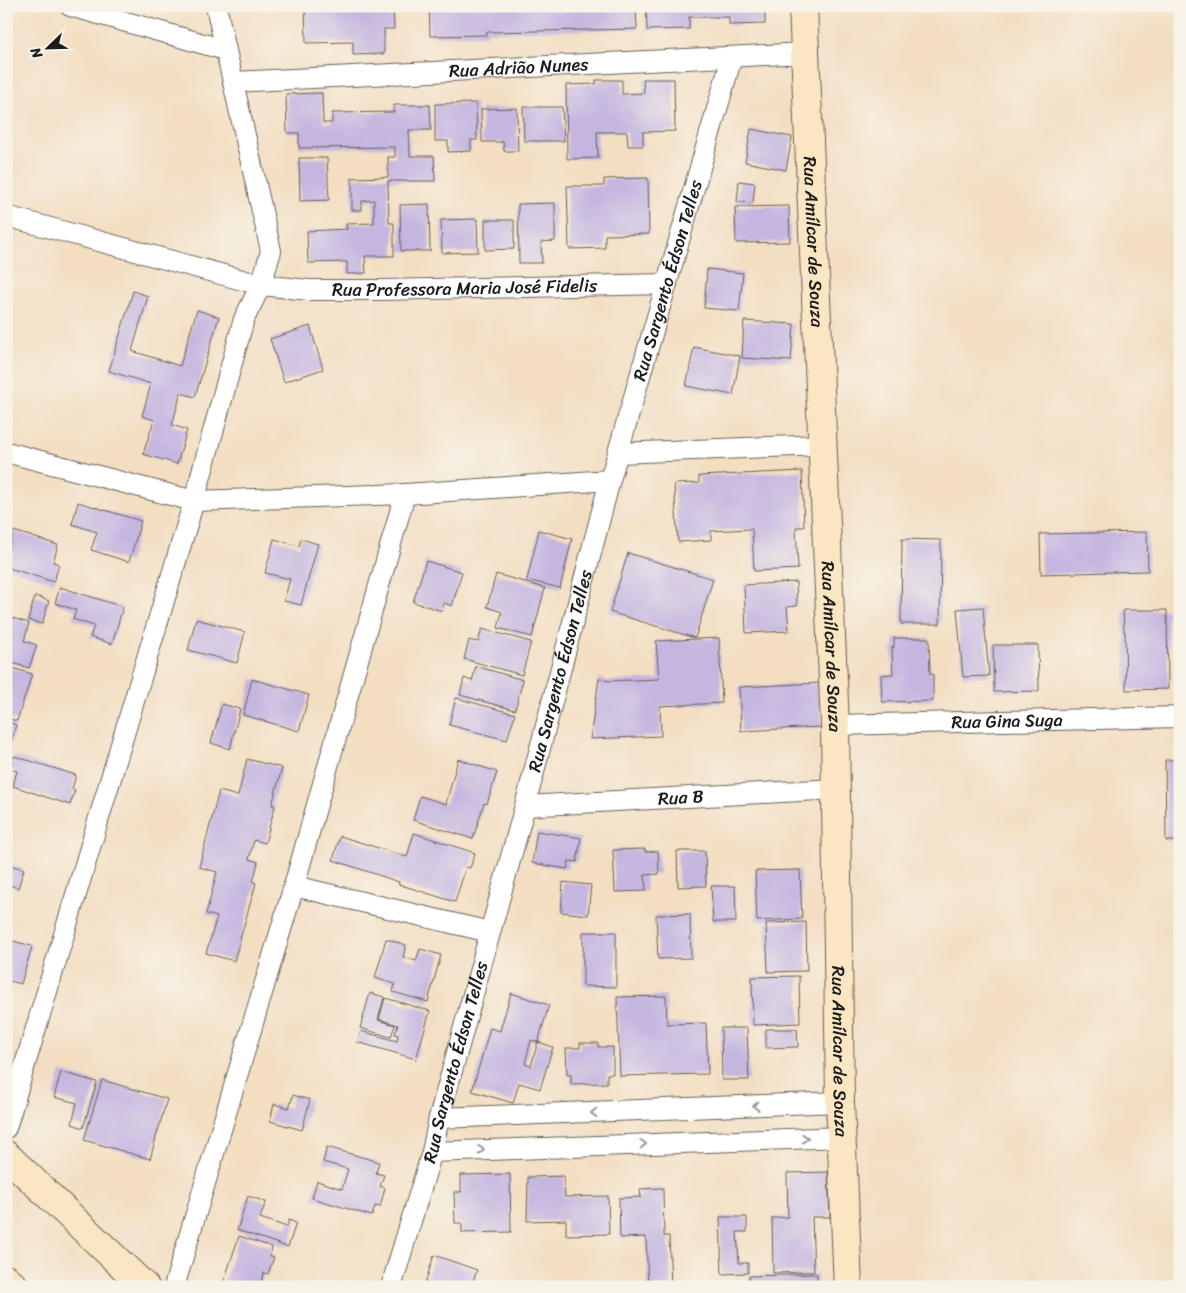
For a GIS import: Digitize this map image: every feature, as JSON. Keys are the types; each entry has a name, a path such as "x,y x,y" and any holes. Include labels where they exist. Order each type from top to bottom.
{"street":[{"path":"70,6 226,50"},
{"path":"6,1128 194,501 244,319 261,286 270,251 216,6"},
{"name":"Rua Amílcar de Souza","path":"803,6 835,726 840,1102 848,1287"},
{"name":"Rua Adrião Nunes","path":"233,82 806,53"},
{"name":"Rua Sargento Édson Telles","path":"391,1287 432,1152 439,1118 525,806 610,480 732,57"},
{"name":"Rua Professora Maria José Fidelis","path":"6,216 261,286 309,290 381,290 667,284"},
{"path":"618,453 823,445"},
{"path":"6,452 194,501 404,494 610,480"},
{"path":"174,1287 294,886 404,494"},
{"name":"Rua Gina Suga","path":"835,726 1180,717"},
{"name":"Rua B","path":"525,806 836,789"},
{"path":"294,886 490,932"},
{"path":"439,1118 840,1102"},
{"path":"668,1110 670,1143"},
{"path":"432,1152 842,1136"},
{"path":"6,1155 145,1287"},
{"path":"6,1279 15,1287"}],"building":[{"path":"305,6 393,6 394,29 384,29 384,54 353,55 353,42 306,43"},
{"path":"429,6 636,6 637,29 487,32 487,35 430,36"},
{"path":"646,6 765,6 765,24 729,25 729,17 689,17 689,29 647,30"},
{"path":"643,79 674,79 675,131 643,132 643,146 628,146 627,132 597,132 598,158 567,159 566,85 596,84 596,80 622,80 622,94 644,93"},
{"path":"322,93 323,123 332,123 332,113 394,112 394,105 430,105 431,130 409,130 410,156 434,156 435,181 388,181 389,223 394,223 394,256 365,256 366,273 347,274 347,262 308,263 307,231 347,229 346,224 374,223 374,200 362,201 362,210 352,210 352,178 388,177 388,157 395,157 395,147 299,148 299,133 287,133 286,94"},
{"path":"476,103 477,140 471,140 471,151 448,152 448,141 435,141 435,104"},
{"path":"523,107 562,107 564,141 524,141"},
{"path":"517,108 518,151 504,151 503,142 482,142 481,109"},
{"path":"751,129 792,137 786,170 745,162"},
{"path":"299,158 327,158 329,200 300,201"},
{"path":"648,178 649,234 605,235 605,248 569,249 567,186 604,186 604,179"},
{"path":"739,181 755,183 753,203 737,202"},
{"path":"555,203 555,241 541,242 542,263 519,263 518,204"},
{"path":"429,204 430,251 401,251 400,205"},
{"path":"789,206 790,242 736,243 735,207"},
{"path":"477,219 478,252 442,253 441,220"},
{"path":"485,220 514,220 514,249 485,250"},
{"path":"707,269 743,273 739,311 704,308"},
{"path":"133,291 148,296 132,351 180,366 197,310 219,317 195,397 181,393 172,425 187,430 177,464 143,454 154,420 142,416 151,384 109,371"},
{"path":"744,321 794,324 791,361 742,358"},
{"path":"310,326 323,369 284,382 270,339"},
{"path":"694,347 740,356 733,395 686,386"},
{"path":"802,471 804,527 796,527 798,569 754,571 752,529 711,531 711,540 678,542 674,484 699,483 699,476"},
{"path":"78,502 141,521 129,562 91,550 97,532 72,524"},
{"path":"539,530 572,539 560,588 527,580"},
{"path":"14,531 58,545 53,562 59,564 54,582 6,567 6,548 9,549"},
{"path":"1147,532 1148,571 1041,574 1040,534"},
{"path":"274,539 299,546 301,539 318,544 301,605 284,601 290,579 265,573"},
{"path":"902,539 941,540 940,624 901,624"},
{"path":"628,553 713,579 695,638 610,612"},
{"path":"426,561 462,572 452,606 444,603 442,611 413,602"},
{"path":"496,574 545,588 532,637 498,628 502,612 487,607"},
{"path":"796,582 797,606 787,607 789,631 746,633 744,585"},
{"path":"60,587 123,607 112,644 90,637 94,626 73,619 76,610 55,603"},
{"path":"35,596 49,601 42,624 28,620"},
{"path":"983,607 989,676 963,677 957,609"},
{"path":"1123,610 1167,610 1168,689 1126,690"},
{"path":"6,616 29,623 24,641 37,645 29,668 9,662 10,659 6,657"},
{"path":"196,619 245,632 237,663 188,650"},
{"path":"482,629 531,642 522,675 464,659 469,640 478,642"},
{"path":"719,638 722,703 660,706 661,736 590,739 599,678 608,681 659,679 656,641"},
{"path":"894,638 929,638 930,674 933,674 933,701 882,702 881,675 893,674 892,647 894,648"},
{"path":"993,645 1038,645 1039,691 994,692"},
{"path":"6,666 32,674 17,721 6,718"},
{"path":"476,666 523,680 515,710 460,695 464,678 472,681"},
{"path":"252,679 309,695 299,731 243,715"},
{"path":"820,683 822,727 741,731 739,687"},
{"path":"456,698 515,714 507,740 449,725"},
{"path":"222,704 240,709 230,749 211,743"},
{"path":"6,721 16,725 7,756 6,756"},
{"path":"14,756 76,775 72,789 75,790 70,805 13,786 17,771 10,769"},
{"path":"247,759 282,768 272,805 275,806 265,843 254,840 249,859 258,862 253,882 256,883 234,961 206,953 217,917 206,914 217,872 199,867 219,791 238,796"},
{"path":"458,759 497,772 487,804 484,803 473,839 413,820 420,796 446,804"},
{"path":"1165,760 1180,760 1180,841 1166,841"},
{"path":"537,831 581,838 577,862 569,861 567,869 532,863"},
{"path":"414,833 475,853 470,868 466,867 455,902 398,884 399,882 333,860 340,836 407,857"},
{"path":"645,849 645,852 658,851 659,874 645,875 646,891 615,892 613,850"},
{"path":"677,851 705,851 706,886 678,887"},
{"path":"6,864 24,869 18,888 6,884"},
{"path":"800,870 802,919 757,921 755,871"},
{"path":"563,882 591,885 588,915 561,912"},
{"path":"711,886 735,886 736,922 713,922"},
{"path":"690,914 691,958 658,959 656,915"},
{"path":"806,922 807,971 768,972 766,923"},
{"path":"583,932 616,932 616,987 583,986"},
{"path":"6,939 32,946 21,984 6,980"},
{"path":"386,939 406,945 403,957 416,961 420,949 441,955 428,1002 393,992 395,984 375,978"},
{"path":"799,976 800,1023 753,1025 752,977"},
{"path":"370,993 384,997 378,1020 395,1025 391,1037 360,1028"},
{"path":"511,993 549,1005 538,1042 553,1047 540,1089 519,1083 513,1103 472,1091 490,1028 500,1031","holes":["531,1040 538,1042 531,1066 525,1064"]},
{"path":"666,996 667,1024 706,1023 708,1074 620,1076 617,997"},
{"path":"385,998 430,1011 416,1059 357,1042 361,1031 397,1041 398,1035 395,1034 398,1025 379,1019"},
{"path":"721,1028 747,1028 749,1080 722,1080"},
{"path":"766,1029 797,1029 798,1047 766,1048"},
{"path":"580,1043 598,1043 598,1047 613,1047 613,1074 607,1074 607,1083 571,1084 571,1075 567,1075 566,1048 580,1048"},
{"path":"61,1072 97,1082 83,1128 72,1124 77,1103 54,1097"},
{"path":"102,1080 167,1099 150,1159 84,1140"},
{"path":"293,1095 310,1100 302,1130 270,1121 274,1104 289,1108"},
{"path":"327,1147 379,1162 376,1173 384,1175 380,1186 385,1188 380,1207 375,1206 372,1216 312,1198 317,1181 342,1189 348,1169 323,1162"},
{"path":"828,1172 830,1217 812,1217 814,1272 773,1273 772,1218 788,1217 787,1173"},
{"path":"510,1174 511,1232 462,1233 462,1223 455,1223 454,1192 461,1192 461,1175"},
{"path":"564,1176 565,1197 608,1196 609,1234 566,1235 566,1220 527,1221 528,1177"},
{"path":"663,1188 664,1236 669,1236 671,1287 648,1287 646,1237 620,1238 619,1198 641,1197 640,1189"},
{"path":"248,1196 266,1202 260,1218 287,1227 289,1220 296,1223 288,1247 237,1230"},
{"path":"720,1217 747,1217 747,1232 737,1232 739,1263 748,1263 748,1273 722,1274"},
{"path":"239,1236 272,1247 270,1256 274,1257 268,1274 264,1273 259,1287 222,1287"},
{"path":"434,1255 477,1270 471,1287 424,1287"},
{"path":"817,1274 817,1287 749,1287 749,1276"}]}
